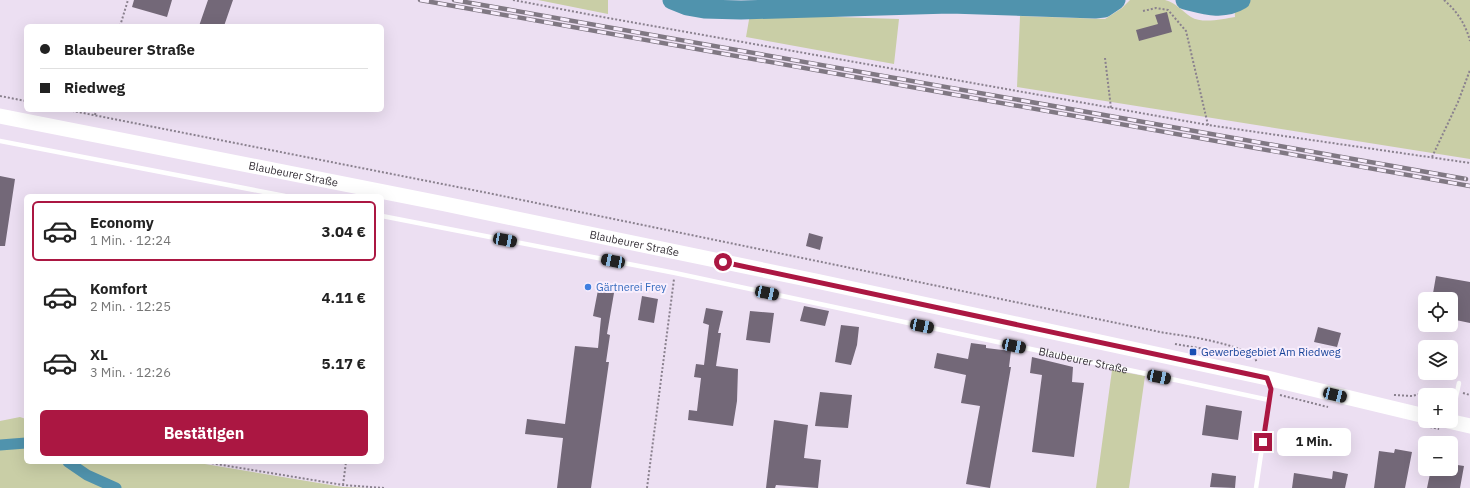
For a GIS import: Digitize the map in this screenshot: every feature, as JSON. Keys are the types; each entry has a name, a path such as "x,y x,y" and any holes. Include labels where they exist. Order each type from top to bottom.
{"main road":[{"name":"Blaubeurer Straße","path":"0,116 770,271 1263,377 1418,414"},
{"path":"1458,423 1470,426"}],"lane":[{"name":"Blaubeurer Straße","path":"0,141 275,194"},
{"name":"Blaubeurer Straße","path":"384,216 675,273 1268,400"},
{"path":"1256,488 1268,400 1271,389 1263,377"},
{"path":"1458,388 1459,382"}],"path":[{"path":"121,24 128,0"},
{"path":"514,0 1208,125 1432,157 1470,164"},
{"path":"1444,0 1452,7 1466,27 1470,41"},
{"path":"1143,11 1156,8 1168,10 1186,31 1208,125"},
{"path":"1106,58 1111,108"},
{"path":"1432,157 1458,102 1470,70"},
{"path":"0,96 24,101"},
{"path":"79,112 488,192 1165,332 1201,338 1238,347 1254,355 1263,377"},
{"path":"647,488 675,273"},
{"path":"1390,394 1412,396 1418,394"},
{"path":"216,464 343,485 384,488"},
{"path":"343,485 346,464"}],"green space":[{"path":"538,0 608,0 608,14"},
{"path":"1130,0 1169,1 1191,17 1207,21 1235,17 1234,0 1470,0 1470,159 1017,87 1020,16 1105,19 1122,8"},
{"path":"750,14 899,19 894,64 746,37"},
{"path":"1112,370 1145,376 1129,488 1096,488"},
{"path":"20,417 24,418 24,464 205,464 343,487 368,488 0,488 0,421"}],"building":[{"path":"134,0 172,0 167,17 132,7"},
{"path":"208,0 233,0 225,24 200,24"},
{"path":"1167,12 1172,32 1139,41 1136,30 1158,24 1155,15"},
{"path":"0,176 15,179 5,246 0,246"},
{"path":"809,233 823,237 820,250 806,246"},
{"path":"1436,276 1470,282 1470,323 1458,320 1458,292 1433,292"},
{"path":"598,290 614,293 607,334 610,335 606,362 609,362 591,488 557,488 563,438 525,434 527,419 565,424 575,346 598,348 601,318 593,316"},
{"path":"642,296 658,299 654,323 638,320"},
{"path":"804,306 829,311 825,326 800,321"},
{"path":"706,308 723,311 718,333 721,333 716,366 738,369 737,401 733,426 688,420 689,410 697,411 701,378 694,377 696,364 704,365 709,325 703,323"},
{"path":"750,311 774,313 770,343 746,340"},
{"path":"841,325 859,327 857,345 851,365 835,362"},
{"path":"1318,327 1341,333 1337,347 1314,342"},
{"path":"971,343 986,345 986,348 1011,351 1009,367 1011,367 990,488 966,484 980,406 961,403 966,375 934,368 937,353 968,359"},
{"path":"1032,357 1073,367 1072,382 1084,383 1074,457 1032,452 1042,375 1030,373"},
{"path":"820,392 852,395 848,428 815,426"},
{"path":"1206,405 1242,411 1238,440 1202,435"},
{"path":"774,420 808,425 804,458 821,460 818,488 776,485 775,488 766,488"},
{"path":"1395,449 1412,452 1405,488 1374,488 1379,451 1394,453"},
{"path":"1458,465 1464,466 1460,488 1427,488 1430,476 1458,476"},
{"path":"1333,471 1348,474 1345,488 1292,488 1294,473 1332,479"},
{"path":"1212,473 1236,476 1235,488 1210,487"}],"waterway":[{"path":"672,0 687,6 704,9 741,10 950,4 1095,9 1104,8 1116,0"},
{"path":"1185,0 1214,6 1227,5 1241,0"},
{"path":"0,445 24,443"},
{"path":"71,464 87,475 116,488"}],"railway":[{"path":"420,0 1470,186"},
{"path":"454,0 1466,179"}],"place":[{"name":"Gärtnerei Frey","path":"588,287"},
{"name":"Gewerbegebiet Am Riedweg","path":"1193,352"}],"route":[{"path":"723,262 1267,378 1271,389 1268,400 1263,442"}]}
